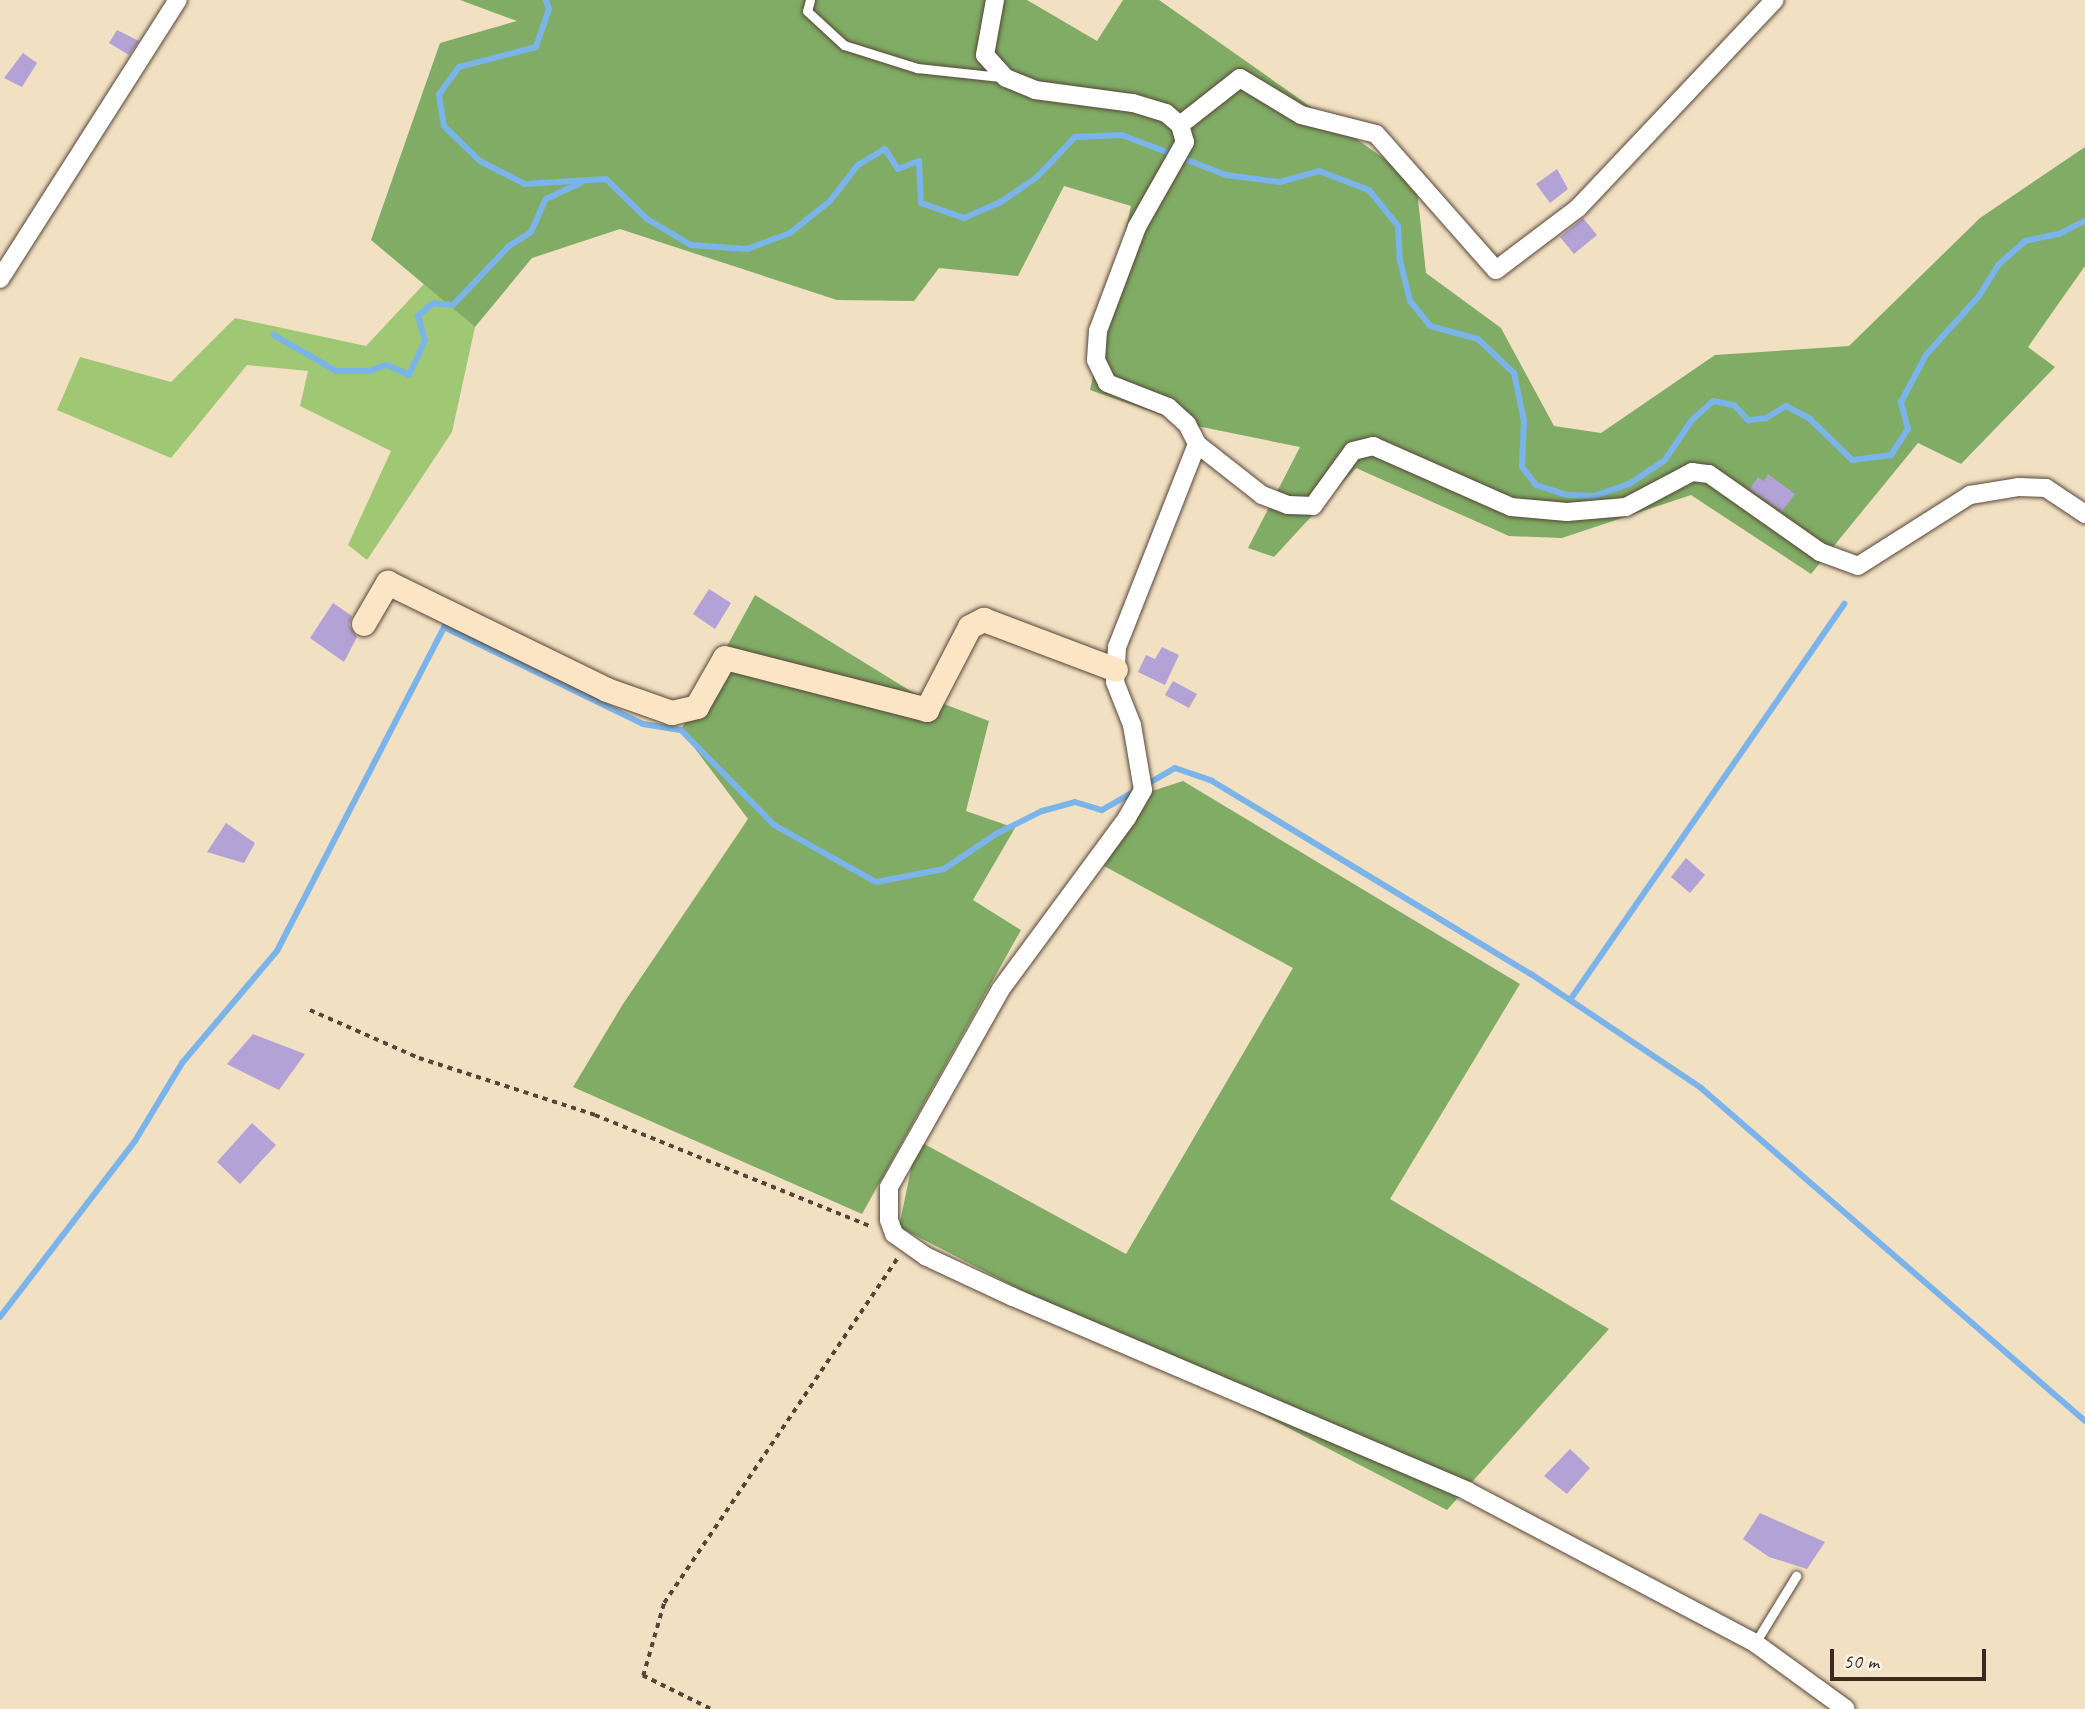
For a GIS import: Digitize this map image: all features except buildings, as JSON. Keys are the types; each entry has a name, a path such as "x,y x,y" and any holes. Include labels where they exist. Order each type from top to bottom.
{"street":[{"path":"0,279 178,0"},
{"path":"995,0 985,55 1006,78 1035,90 1133,103 1166,113 1180,125 1185,142 1137,227 1098,331 1096,360 1107,383 1168,407 1187,424 1197,444 1262,495 1288,505 1313,506 1353,451 1373,446 1511,507 1567,512 1626,507 1692,472 1709,474 1820,552 1858,566 1970,495 2018,487 2046,488 2085,514"},
{"path":"1180,125 1240,78 1301,115 1376,134 1496,270 1578,208 1775,0"},
{"path":"1197,444 1118,648 1115,682 1132,725 1143,790 1127,818 1001,989 889,1187 889,1220 900,1239 1013,1297 1466,1491 1755,1643 1846,1709"},
{"path":"364,624 388,583 596,685 672,713 698,707 725,659 927,709 970,627 984,620 1116,670"}],"lane":[{"path":"810,0 807,11 844,45 917,68 1006,78"},
{"path":"1755,1643 1796,1576"}],"path":[{"path":"310,1010 419,1058 595,1115 900,1239 664,1604 643,1676 710,1709"}],"green space":[{"path":"460,0 1027,0 1097,41 1123,0 1159,0 1416,181 1426,273 1501,328 1554,426 1601,433 1715,355 1849,346 1980,218 2085,147 2085,266 2028,347 2055,367 1961,464 1918,443 1811,574 1691,495 1562,538 1509,536 1356,468 1274,557 1248,548 1300,447 1187,424 1090,390 1131,206 1064,186 1018,276 939,268 914,301 837,300 620,229 532,258 475,327 371,240 440,43 517,21"},
{"path":"424,284 475,327 452,432 367,560 348,545 391,451 300,406 308,371 247,365 171,458 57,410 80,357 171,382 235,318 366,346"},
{"path":"755,595 912,692 989,721 966,811 1015,828 973,900 1021,930 862,1214 573,1087 623,1004 748,819 681,730"},
{"path":"1183,781 1520,984 1390,1199 1609,1329 1447,1510 899,1227 917,1140 1126,1254 1293,968 1104,866 1152,791"}],"waterway":[{"path":"546,0 549,9 536,47 459,67 439,95 444,126 480,161 525,184 606,179 647,219 691,245 747,249 790,233 830,201 858,165 885,149 898,169 919,161 921,203 964,218 1001,202 1037,177 1075,137 1122,135 1226,175 1280,182 1319,171 1369,190 1398,226 1400,260 1410,301 1430,326 1478,339 1514,373 1524,421 1522,467 1536,485 1567,495 1594,496 1629,484 1665,460 1692,420 1713,401 1734,405 1748,420 1766,418 1786,406 1810,419 1852,460 1891,455 1908,429 1901,402 1926,355 1979,296 1999,264 2025,241 2059,234 2085,221"},
{"path":"274,335 336,371 368,371 387,365 409,375 425,340 418,316 433,303 453,305 509,246 531,232 546,199 580,183"},
{"path":"1570,1000 1844,604"},
{"path":"0,1317 135,1141 182,1063 277,951 444,627 643,724 681,730 774,825 876,882 944,869 996,834 1042,811 1075,802 1102,810 1175,768 1212,781 1531,974 1701,1088 2085,1421"}]}
